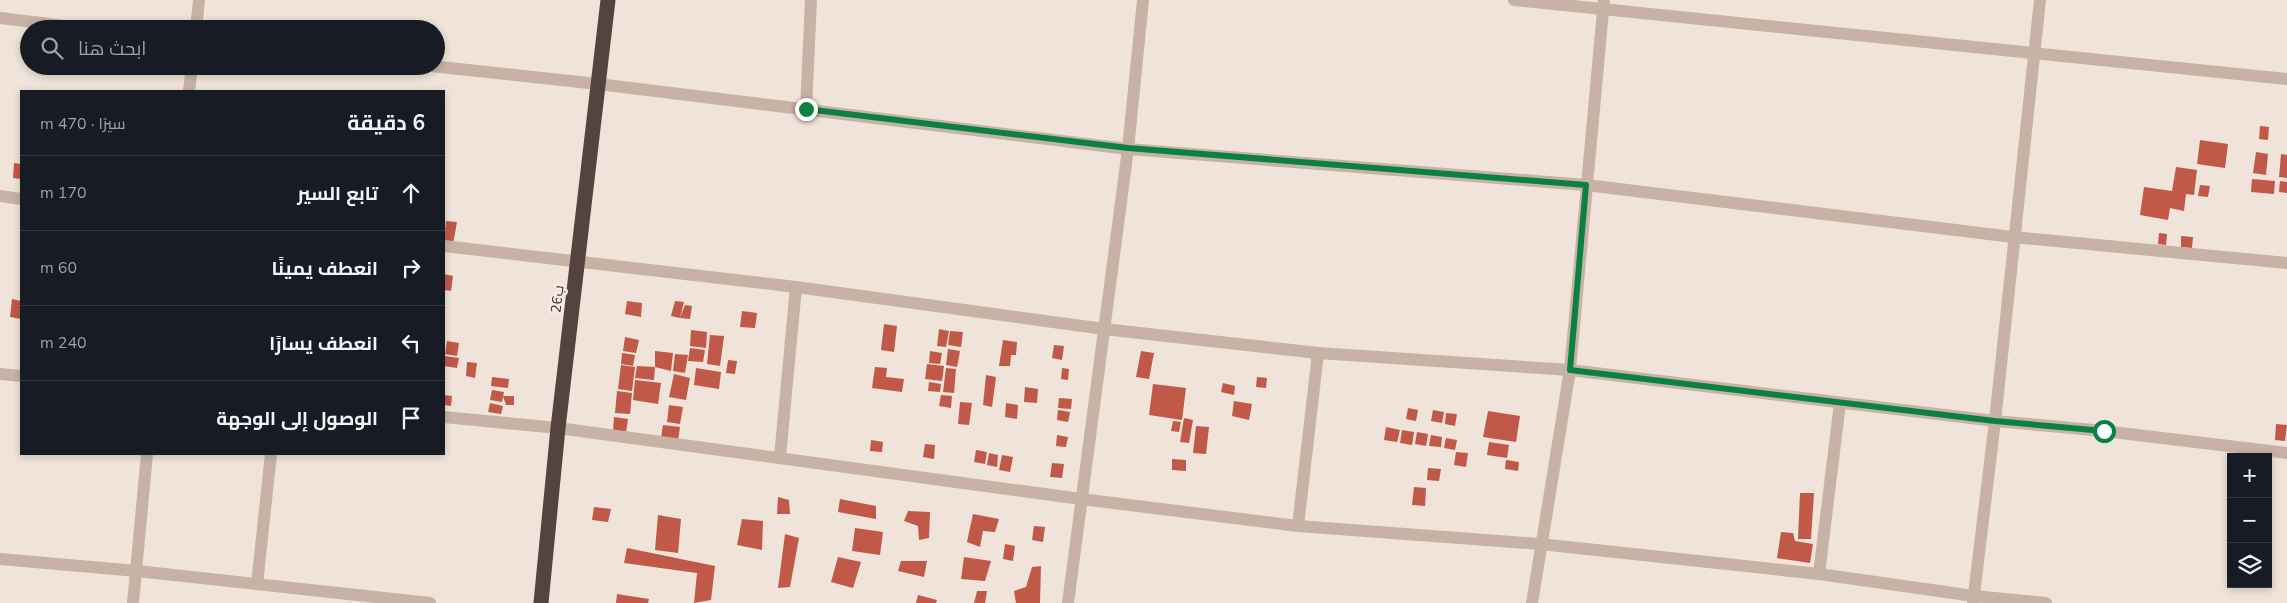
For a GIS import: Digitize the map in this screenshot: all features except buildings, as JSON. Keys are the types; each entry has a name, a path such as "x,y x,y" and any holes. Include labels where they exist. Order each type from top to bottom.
{"highway":[{"name":"26ب","path":"540,603 558,428 608,0"}],"street":[{"path":"197,20 199,0"},
{"path":"806,109 811,0"},
{"path":"1068,603 1128,148 1143,0"},
{"path":"1514,0 1604,4 2034,54 2287,79"},
{"path":"1973,599 1995,421 2040,0"},
{"path":"1532,603 1540,544 1570,370 1604,4"},
{"path":"0,18 20,20"},
{"path":"445,68 598,84 1128,148 1586,185 2014,237 2287,263"},
{"path":"189,90 191,75"},
{"path":"0,196 20,198"},
{"path":"445,246 796,287 1104,329 1318,353 1570,370 1995,421 2104,431 2287,453"},
{"path":"780,457 796,287"},
{"path":"1298,526 1318,353"},
{"path":"0,374 20,376"},
{"path":"1819,574 1840,403"},
{"path":"445,417 558,428 1081,499 1298,526 1540,544 1819,574 1973,599 2046,603"},
{"path":"133,603 147,455"},
{"path":"257,584 271,455"},
{"path":"0,559 137,571 430,603"}],"route":[{"path":"806,109 1128,148 1586,185 1570,370 1995,421 2104,431"}]}
